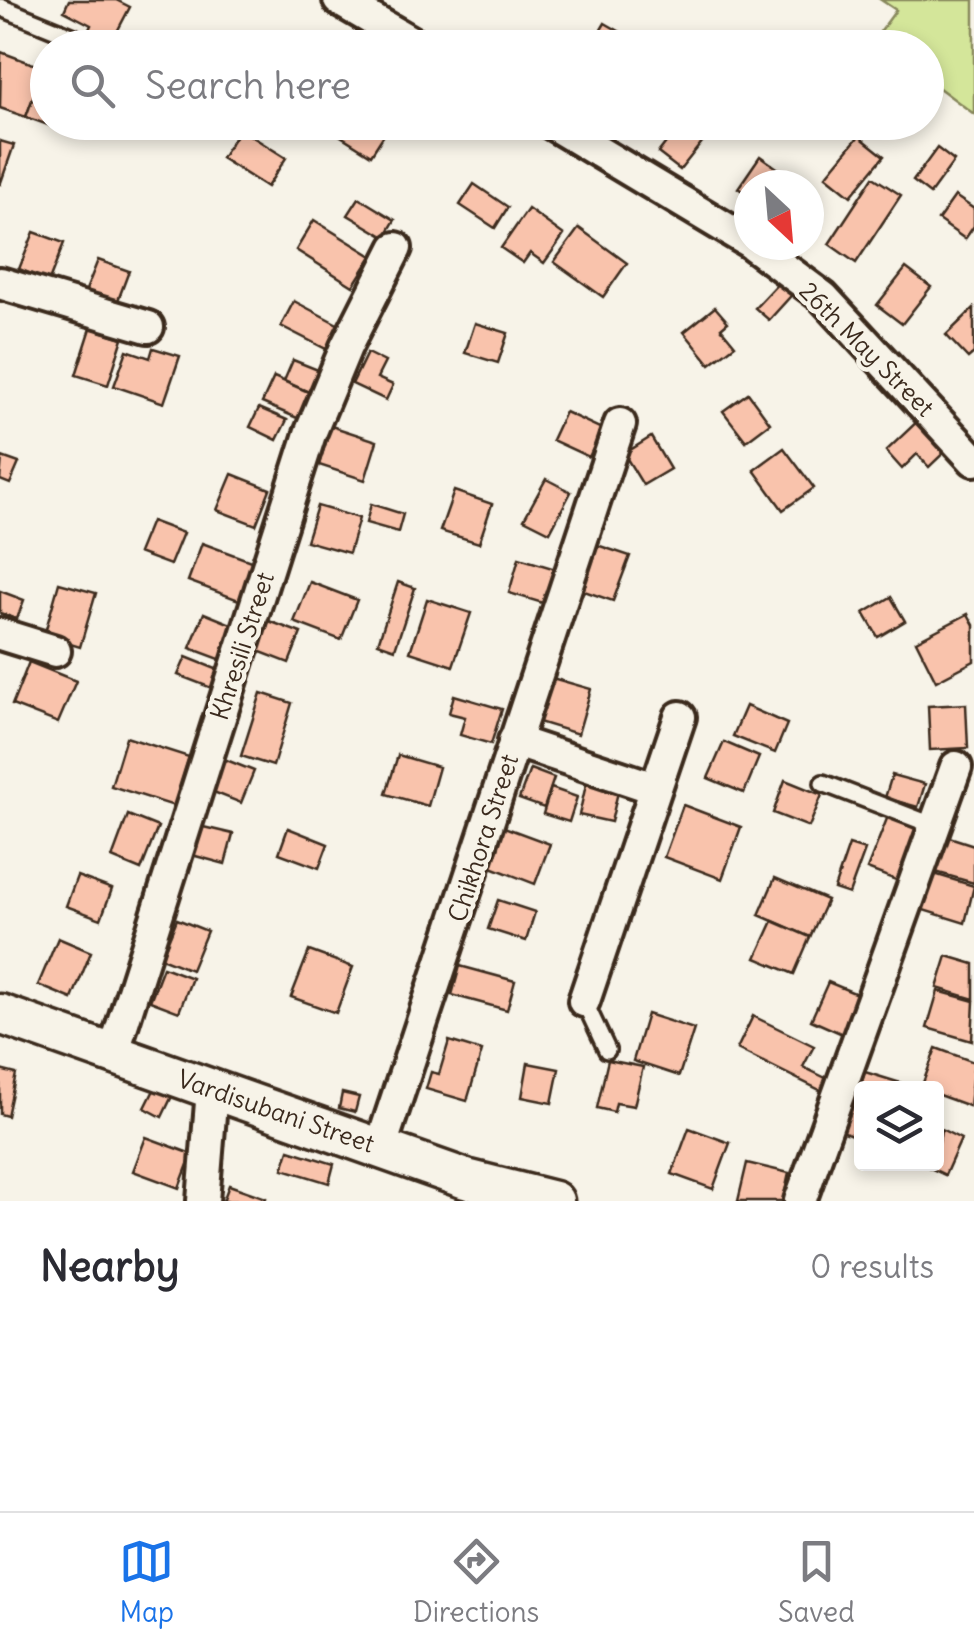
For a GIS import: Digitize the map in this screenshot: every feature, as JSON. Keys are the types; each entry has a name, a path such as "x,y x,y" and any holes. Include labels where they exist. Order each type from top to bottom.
{"street":[{"path":"340,0 391,30"},
{"name":"26th May Street","path":"579,140 734,234"},
{"name":"Khresili Street","path":"113,1054 310,434 346,348 396,248"},
{"name":"26th May Street","path":"772,260 822,297 974,460"},
{"path":"0,284 148,327"},
{"path":"514,742 620,424"},
{"path":"0,634 55,651"},
{"path":"584,1002 680,717"},
{"name":"Chikhora Street","path":"381,1146 514,742 654,788"},
{"path":"800,1201 956,767"},
{"name":"Vardisubani Street","path":"0,1014 381,1146 465,1190 554,1201"},
{"path":"203,1201 212,1090"}],"lane":[{"path":"0,7 59,30"},
{"path":"823,783 935,826"},
{"path":"584,1002 607,1050"}],"green space":[{"path":"881,0 974,0 974,114 944,92 944,30 881,30 896,10"}],"building":[{"path":"69,0 116,0 130,7 118,30 89,30 91,25 64,11"},
{"path":"1,52 30,63 30,106 26,117 0,108"},
{"path":"233,140 257,140 286,158 267,187 221,158"},
{"path":"347,140 381,140 371,155"},
{"path":"668,140 704,140 680,170 658,153"},
{"path":"856,140 864,140 884,156 851,196 826,176"},
{"path":"0,141 14,145 0,185"},
{"path":"937,148 954,161 930,194 913,181"},
{"path":"760,156 780,170 750,170"},
{"path":"873,177 901,195 856,263 829,244"},
{"path":"474,184 508,207 495,228 460,205"},
{"path":"955,196 974,209 974,226 965,239 938,220"},
{"path":"359,198 395,220 385,237 348,215"},
{"path":"528,209 564,235 544,263 530,253 523,263 501,248"},
{"path":"314,220 372,256 353,286 296,250"},
{"path":"579,228 627,263 603,297 554,262"},
{"path":"34,232 64,243 49,281 19,269"},
{"path":"98,260 129,271 117,303 86,290"},
{"path":"906,268 931,287 902,324 877,305"},
{"path":"785,276 798,288 769,320 755,308"},
{"path":"294,301 345,328 332,352 281,326"},
{"path":"715,307 728,322 721,328 735,345 710,364 684,332"},
{"path":"974,308 974,353 968,358 946,335"},
{"path":"475,323 508,333 498,363 465,353"},
{"path":"91,328 123,338 108,385 76,375"},
{"path":"153,348 180,356 164,403 114,386 127,350 150,358"},
{"path":"367,353 385,362 377,378 393,385 386,400 352,384"},
{"path":"293,360 323,372 313,394 284,381"},
{"path":"274,377 313,394 302,420 262,403"},
{"path":"748,393 770,423 746,441 723,411"},
{"path":"259,408 287,420 277,440 250,427"},
{"path":"565,412 602,429 589,457 552,440"},
{"path":"924,415 952,445 929,467 917,454 902,469 886,451"},
{"path":"331,426 377,441 365,480 319,465"},
{"path":"651,437 670,469 643,485 624,454"},
{"path":"784,448 814,488 783,510 754,470"},
{"path":"2,457 19,463 10,484 0,480"},
{"path":"232,474 270,489 256,525 217,510"},
{"path":"546,479 571,492 550,532 524,519"},
{"path":"454,491 492,504 479,543 440,531"},
{"path":"371,504 403,514 398,532 366,523"},
{"path":"317,506 359,518 349,553 306,541"},
{"path":"151,521 183,533 170,565 138,553"},
{"path":"202,543 259,564 244,602 188,581"},
{"path":"597,545 630,556 613,601 581,590"},
{"path":"519,558 556,569 546,604 509,593"},
{"path":"310,582 357,600 341,640 294,622"},
{"path":"398,582 415,588 395,649 378,643"},
{"path":"59,583 96,593 80,647 44,636"},
{"path":"0,591 24,600 17,619 0,613"},
{"path":"891,597 905,621 878,637 864,613"},
{"path":"427,599 471,613 453,666 410,652"},
{"path":"204,613 236,626 222,660 190,648"},
{"path":"968,614 974,625 974,661 936,681 916,641"},
{"path":"269,621 301,633 289,663 258,651"},
{"path":"186,657 221,671 214,689 178,675"},
{"path":"29,662 76,681 58,723 12,705"},
{"path":"545,676 591,689 578,734 532,720"},
{"path":"261,693 292,703 273,766 241,756"},
{"path":"454,695 502,709 491,744 460,735 465,717 449,713"},
{"path":"966,704 968,748 930,750 928,706"},
{"path":"746,706 787,724 775,753 733,736"},
{"path":"126,737 189,757 174,806 111,786"},
{"path":"724,742 759,757 744,793 708,778"},
{"path":"398,755 439,767 428,806 386,794"},
{"path":"224,759 254,771 241,803 211,791"},
{"path":"530,769 554,778 544,808 519,799"},
{"path":"892,775 925,784 918,807 885,798"},
{"path":"588,776 620,783 611,822 579,815"},
{"path":"785,780 822,795 809,827 773,813"},
{"path":"551,788 577,797 569,822 543,814"},
{"path":"683,805 741,827 722,879 664,857"},
{"path":"128,815 158,827 141,870 112,858"},
{"path":"888,816 922,829 901,882 867,869"},
{"path":"496,824 550,844 535,884 481,863"},
{"path":"199,826 233,834 225,864 192,855"},
{"path":"288,828 328,844 319,868 279,853"},
{"path":"943,835 974,845 974,883 932,871"},
{"path":"849,845 865,850 849,894 834,889"},
{"path":"931,873 974,886 965,923 920,909"},
{"path":"77,876 112,889 101,919 66,906"},
{"path":"775,878 827,900 810,937 759,915"},
{"path":"498,900 535,912 526,941 488,929"},
{"path":"177,919 207,931 191,970 161,958"},
{"path":"773,921 810,937 794,974 756,958"},
{"path":"58,938 91,952 72,999 38,985"},
{"path":"309,951 353,967 336,1013 291,997"},
{"path":"947,956 974,964 974,999 937,988"},
{"path":"460,966 515,981 507,1010 452,995"},
{"path":"163,967 192,978 179,1012 150,1001"},
{"path":"828,982 864,997 847,1036 811,1020"},
{"path":"938,991 974,1001 972,1041 927,1028"},
{"path":"647,1014 694,1029 679,1076 633,1061"},
{"path":"753,1016 814,1046 803,1067 836,1083 830,1095 737,1049"},
{"path":"449,1041 482,1051 467,1101 426,1089 431,1072 439,1074"},
{"path":"936,1048 974,1062 969,1106 944,1097 944,1081 924,1081"},
{"path":"608,1060 643,1067 634,1106 616,1103 614,1112 597,1108"},
{"path":"528,1063 559,1069 552,1103 522,1097"},
{"path":"0,1070 16,1074 7,1116 0,1114"},
{"path":"865,1072 894,1081 862,1081"},
{"path":"157,1084 174,1092 162,1117 145,1108"},
{"path":"342,1093 359,1097 355,1112 339,1108"},
{"path":"850,1096 854,1098 854,1136 837,1129"},
{"path":"689,1128 730,1143 713,1189 672,1174"},
{"path":"944,1130 961,1139 945,1175 937,1171 944,1171"},
{"path":"146,1137 192,1154 179,1188 133,1171"},
{"path":"289,1150 334,1164 329,1183 283,1169"},
{"path":"747,1163 789,1173 783,1201 738,1201"},
{"path":"229,1185 266,1198 265,1201 223,1201"}]}
